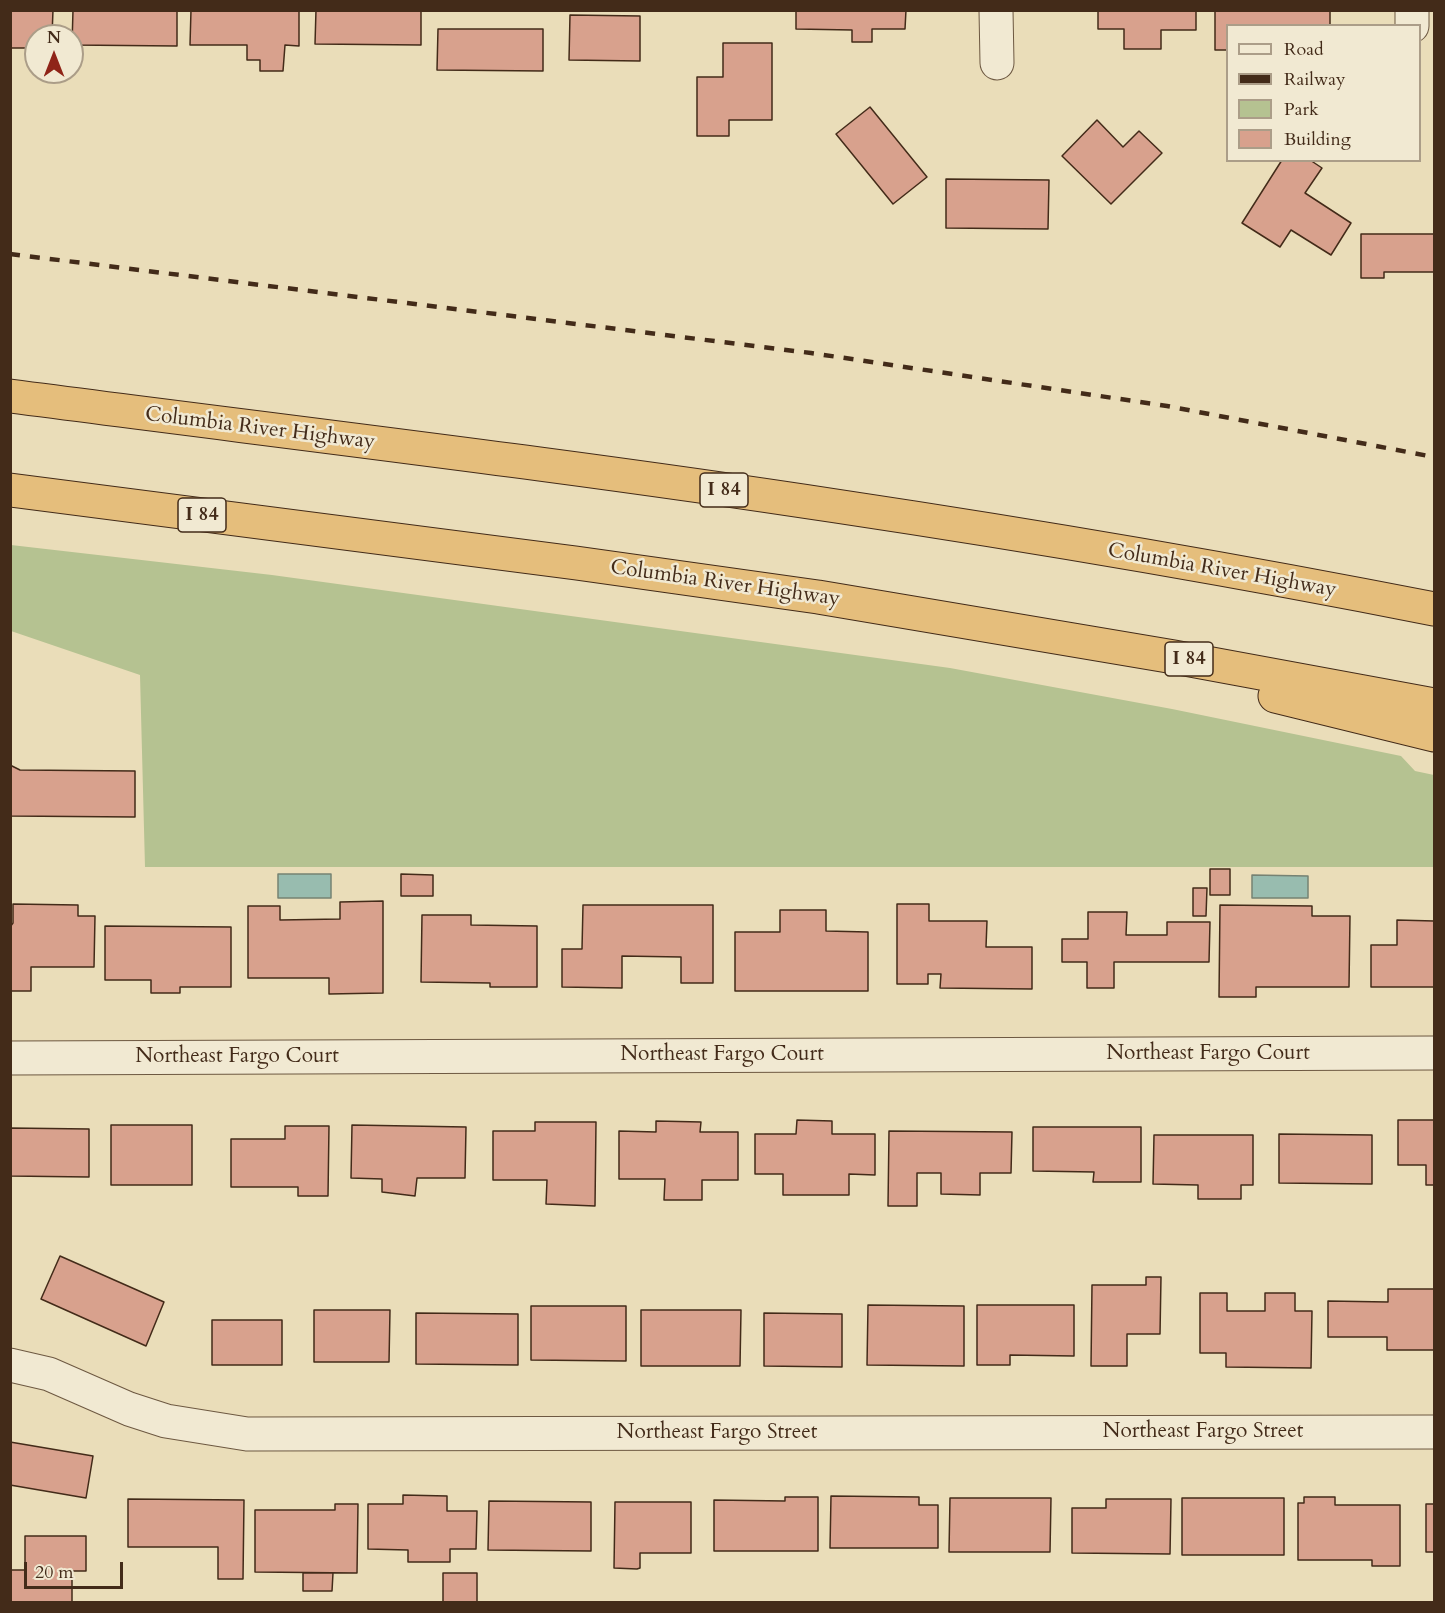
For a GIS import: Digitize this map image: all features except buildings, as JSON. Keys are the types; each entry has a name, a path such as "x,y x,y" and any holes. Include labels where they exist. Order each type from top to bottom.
{"highway":[{"name":"Columbia River Highway","path":"10,396 600,472 823,504 1190,564 1434,609"},
{"name":"Columbia River Highway","path":"10,490 576,563 943,617 1434,705"},
{"path":"943,617 1434,735"}],"street":[{"path":"996,10 997,63"},
{"name":"Northeast Fargo Court","path":"10,1058 1434,1053"},
{"name":"Northeast Fargo Street","path":"10,1365 49,1374 129,1409 166,1421 247,1434 1434,1432"}],"green space":[{"path":"11,545 272,575 950,668 1172,709 1401,756 1415,771 1434,775 1434,867 145,867 140,675 11,631"}],"water":[{"path":"278,874 331,874 331,898 278,898"},
{"path":"1252,875 1308,876 1308,898 1252,898"}],"railway":[{"path":"10,254 811,353 1167,406 1434,457"}]}
